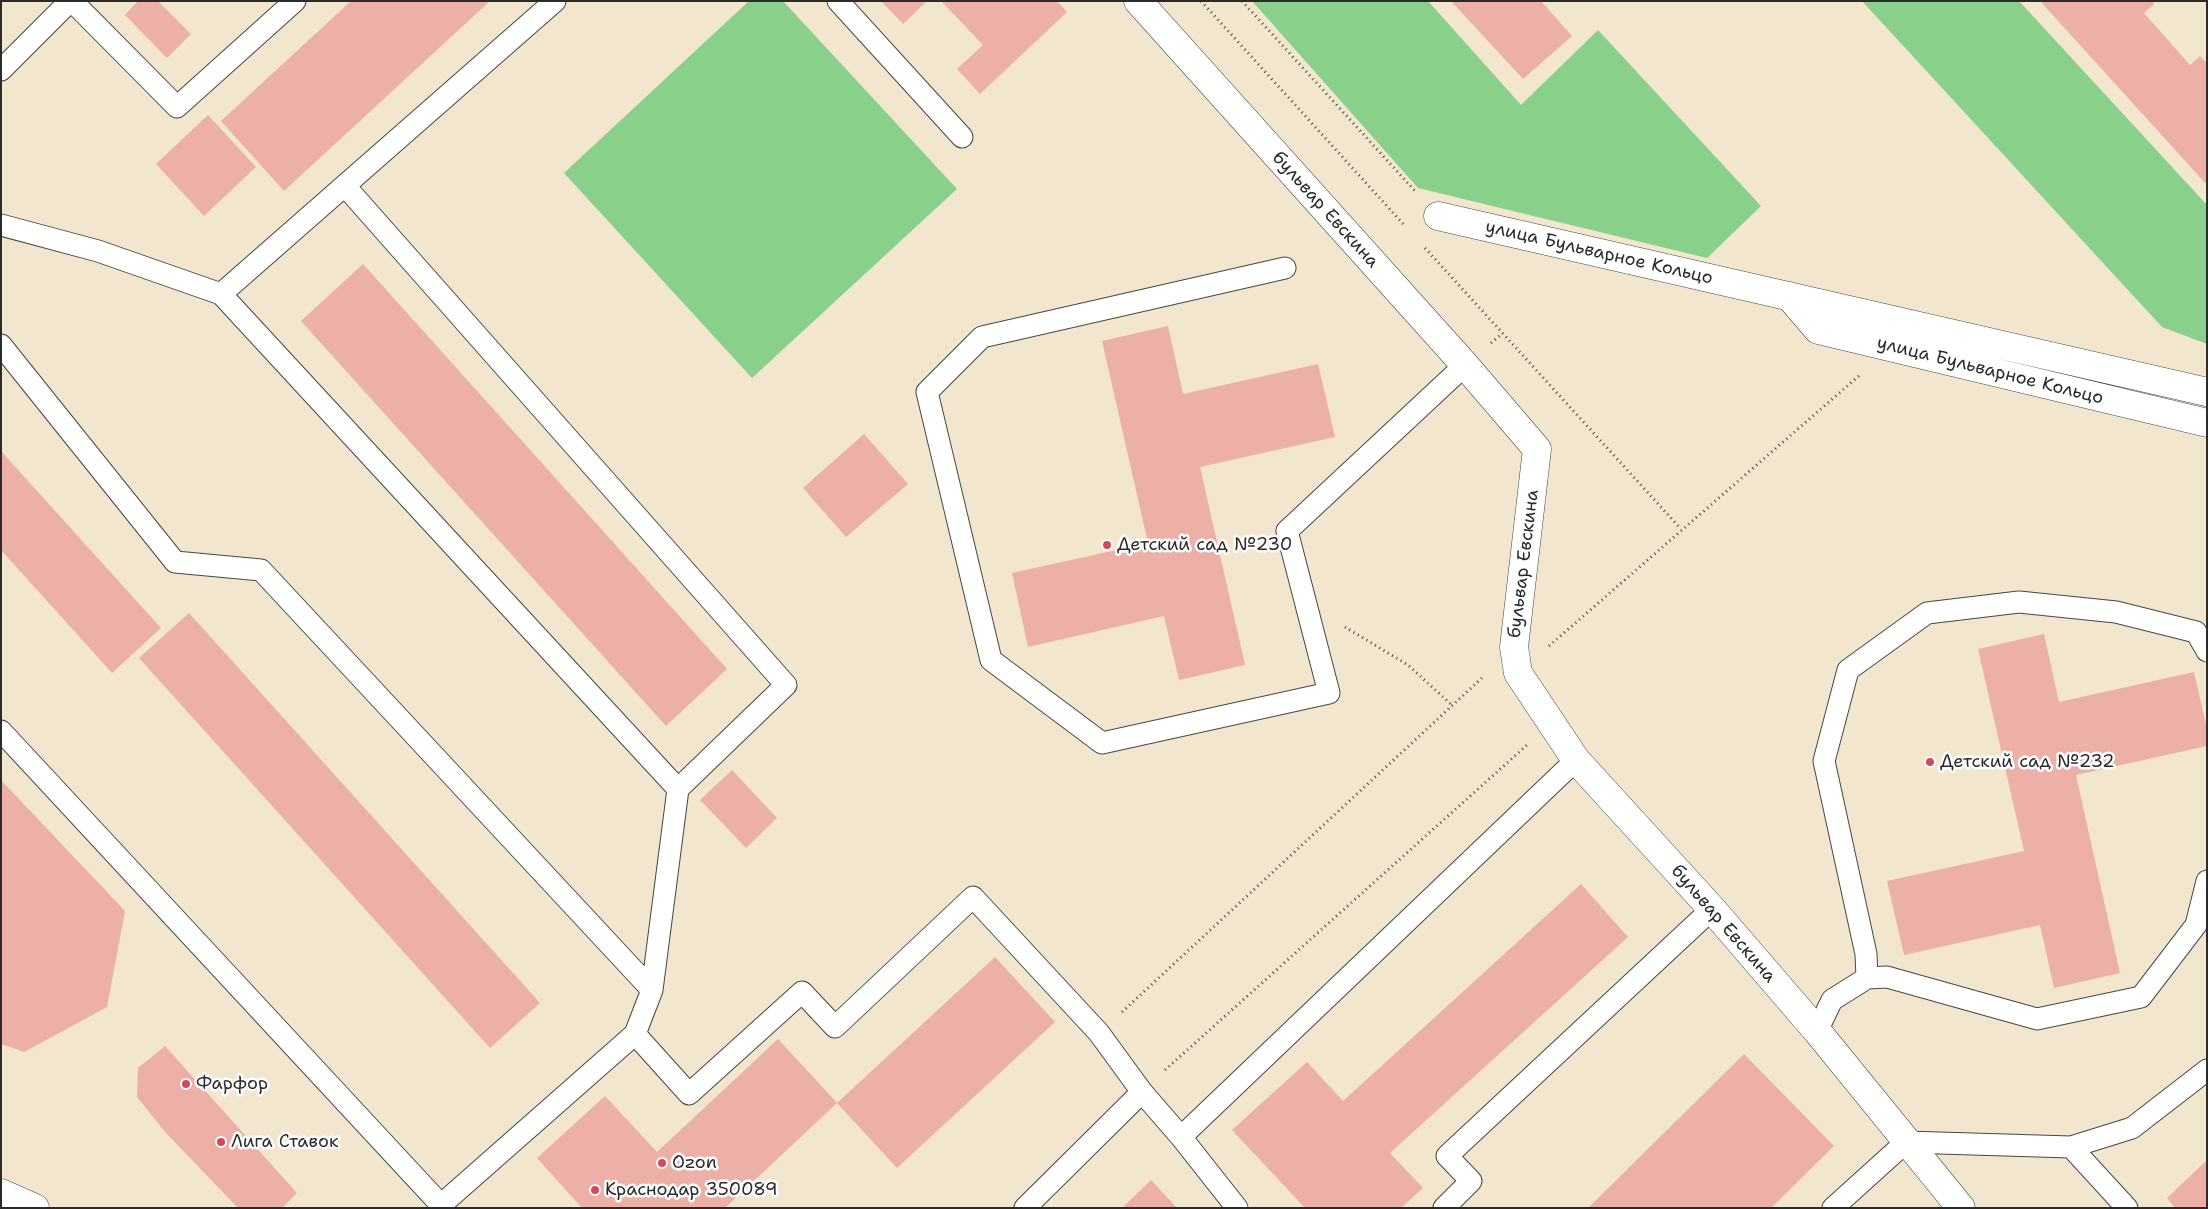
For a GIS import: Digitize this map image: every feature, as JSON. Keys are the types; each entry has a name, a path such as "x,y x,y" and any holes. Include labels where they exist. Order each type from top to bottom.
{"street":[{"name":"бульвар Евскина","path":"1138,1 1465,365 1537,449 1516,660 1552,723 1576,760 1712,909 1817,1031 1961,1208"},
{"name":"улица Бульварное Кольцо","path":"1438,216 2207,392"},
{"name":"улица Бульварное Кольцо","path":"1789,296 1818,330 2207,423"},
{"path":"1,1193 34,1208"}],"lane":[{"path":"1,70 71,1 177,107 295,1"},
{"path":"221,294 555,1"},
{"path":"838,1 962,137"},
{"path":"1,731 441,1205 635,1034 652,990 678,789 786,685 345,186"},
{"path":"1,225 98,251 221,294 678,789"},
{"path":"1284,268 982,337 927,392 991,660 1102,743 1329,693 1287,531 1465,365"},
{"path":"1,345 175,562 261,570 652,990"},
{"path":"1867,978 1866,954 1824,761 1848,670 1927,613 2018,602 2116,612 2196,632 2207,651"},
{"path":"1182,1138 1576,760"},
{"path":"1817,1031 1832,1000 1867,978 1886,977 2037,1019 2141,997 2196,925 2207,881"},
{"path":"635,1034 689,1094 802,992 835,1028 972,897 1099,1033 1142,1092 1182,1138 1237,1208"},
{"path":"1444,1208 1471,1181 1447,1156 1712,909"},
{"path":"1833,1208 1906,1142 2072,1147 2132,1128 2207,1070"},
{"path":"1025,1208 1142,1092"},
{"path":"2072,1147 2127,1208"}],"path":[{"path":"1200,1 1406,227"},
{"path":"1242,1 1438,216"},
{"path":"1419,242 1681,529"},
{"path":"1099,1033 1452,706 1516,660 1681,529 1893,347"},
{"path":"1340,624 1408,665 1452,706"},
{"path":"1142,1092 1552,723"}],"green space":[{"path":"749,1 783,1 957,189 752,378 564,173"},
{"path":"1252,1 1428,1 1521,105 1598,30 1761,206 1707,258 1418,188"},
{"path":"1862,1 2019,1 2207,205 2207,344 2162,327"}],"building":[{"path":"138,1 158,1 191,34 167,58 125,15"},
{"path":"351,1 490,1 284,191 221,121"},
{"path":"881,1 927,1 903,24"},
{"path":"941,1 1057,1 1067,12 980,94 957,69 983,45"},
{"path":"1451,1 1541,1 1572,36 1523,79"},
{"path":"2040,1 2152,1 2154,4 2144,13 2190,65 2200,56 2207,63 2207,185"},
{"path":"208,115 256,167 204,216 156,164"},
{"path":"363,264 727,669 666,726 301,321"},
{"path":"1168,326 1183,394 1318,364 1335,437 1200,467 1245,665 1179,680 1164,616 1028,647 1012,573 1148,543 1102,341"},
{"path":"864,434 908,484 846,537 803,488"},
{"path":"1,451 161,628 112,673 1,550"},
{"path":"189,613 540,1003 490,1048 139,658"},
{"path":"2044,634 2059,702 2194,672 2207,729 2207,746 2076,775 2120,973 2054,988 2040,925 1904,955 1887,881 2024,851 1978,649"},
{"path":"732,770 777,818 746,848 700,800"},
{"path":"1,780 125,911 107,1007 24,1052 1,1044"},
{"path":"1581,884 1628,937 1390,1153 1423,1188 1401,1208 1305,1208 1232,1130 1307,1062 1343,1101"},
{"path":"995,957 1055,1022 897,1168 837,1103"},
{"path":"778,1039 837,1103 725,1208 582,1208 537,1158 605,1096 657,1152"},
{"path":"165,1046 297,1193 282,1208 238,1208 166,1133 137,1097 138,1068"},
{"path":"1744,1054 1834,1146 1771,1208 1588,1208"},
{"path":"2207,1160 2207,1208 2175,1208 2167,1198"},
{"path":"1151,1180 1177,1208 1122,1208"}],"place":[{"name":"Детский сад №230","path":"1107,545"},
{"name":"Детский сад №232","path":"1930,762"},
{"name":"Фарфор","path":"186,1084"},
{"name":"Лига Ставок","path":"221,1142"},
{"name":"Ozon","path":"662,1163"},
{"name":"Краснодар 350089","path":"595,1190"}]}
